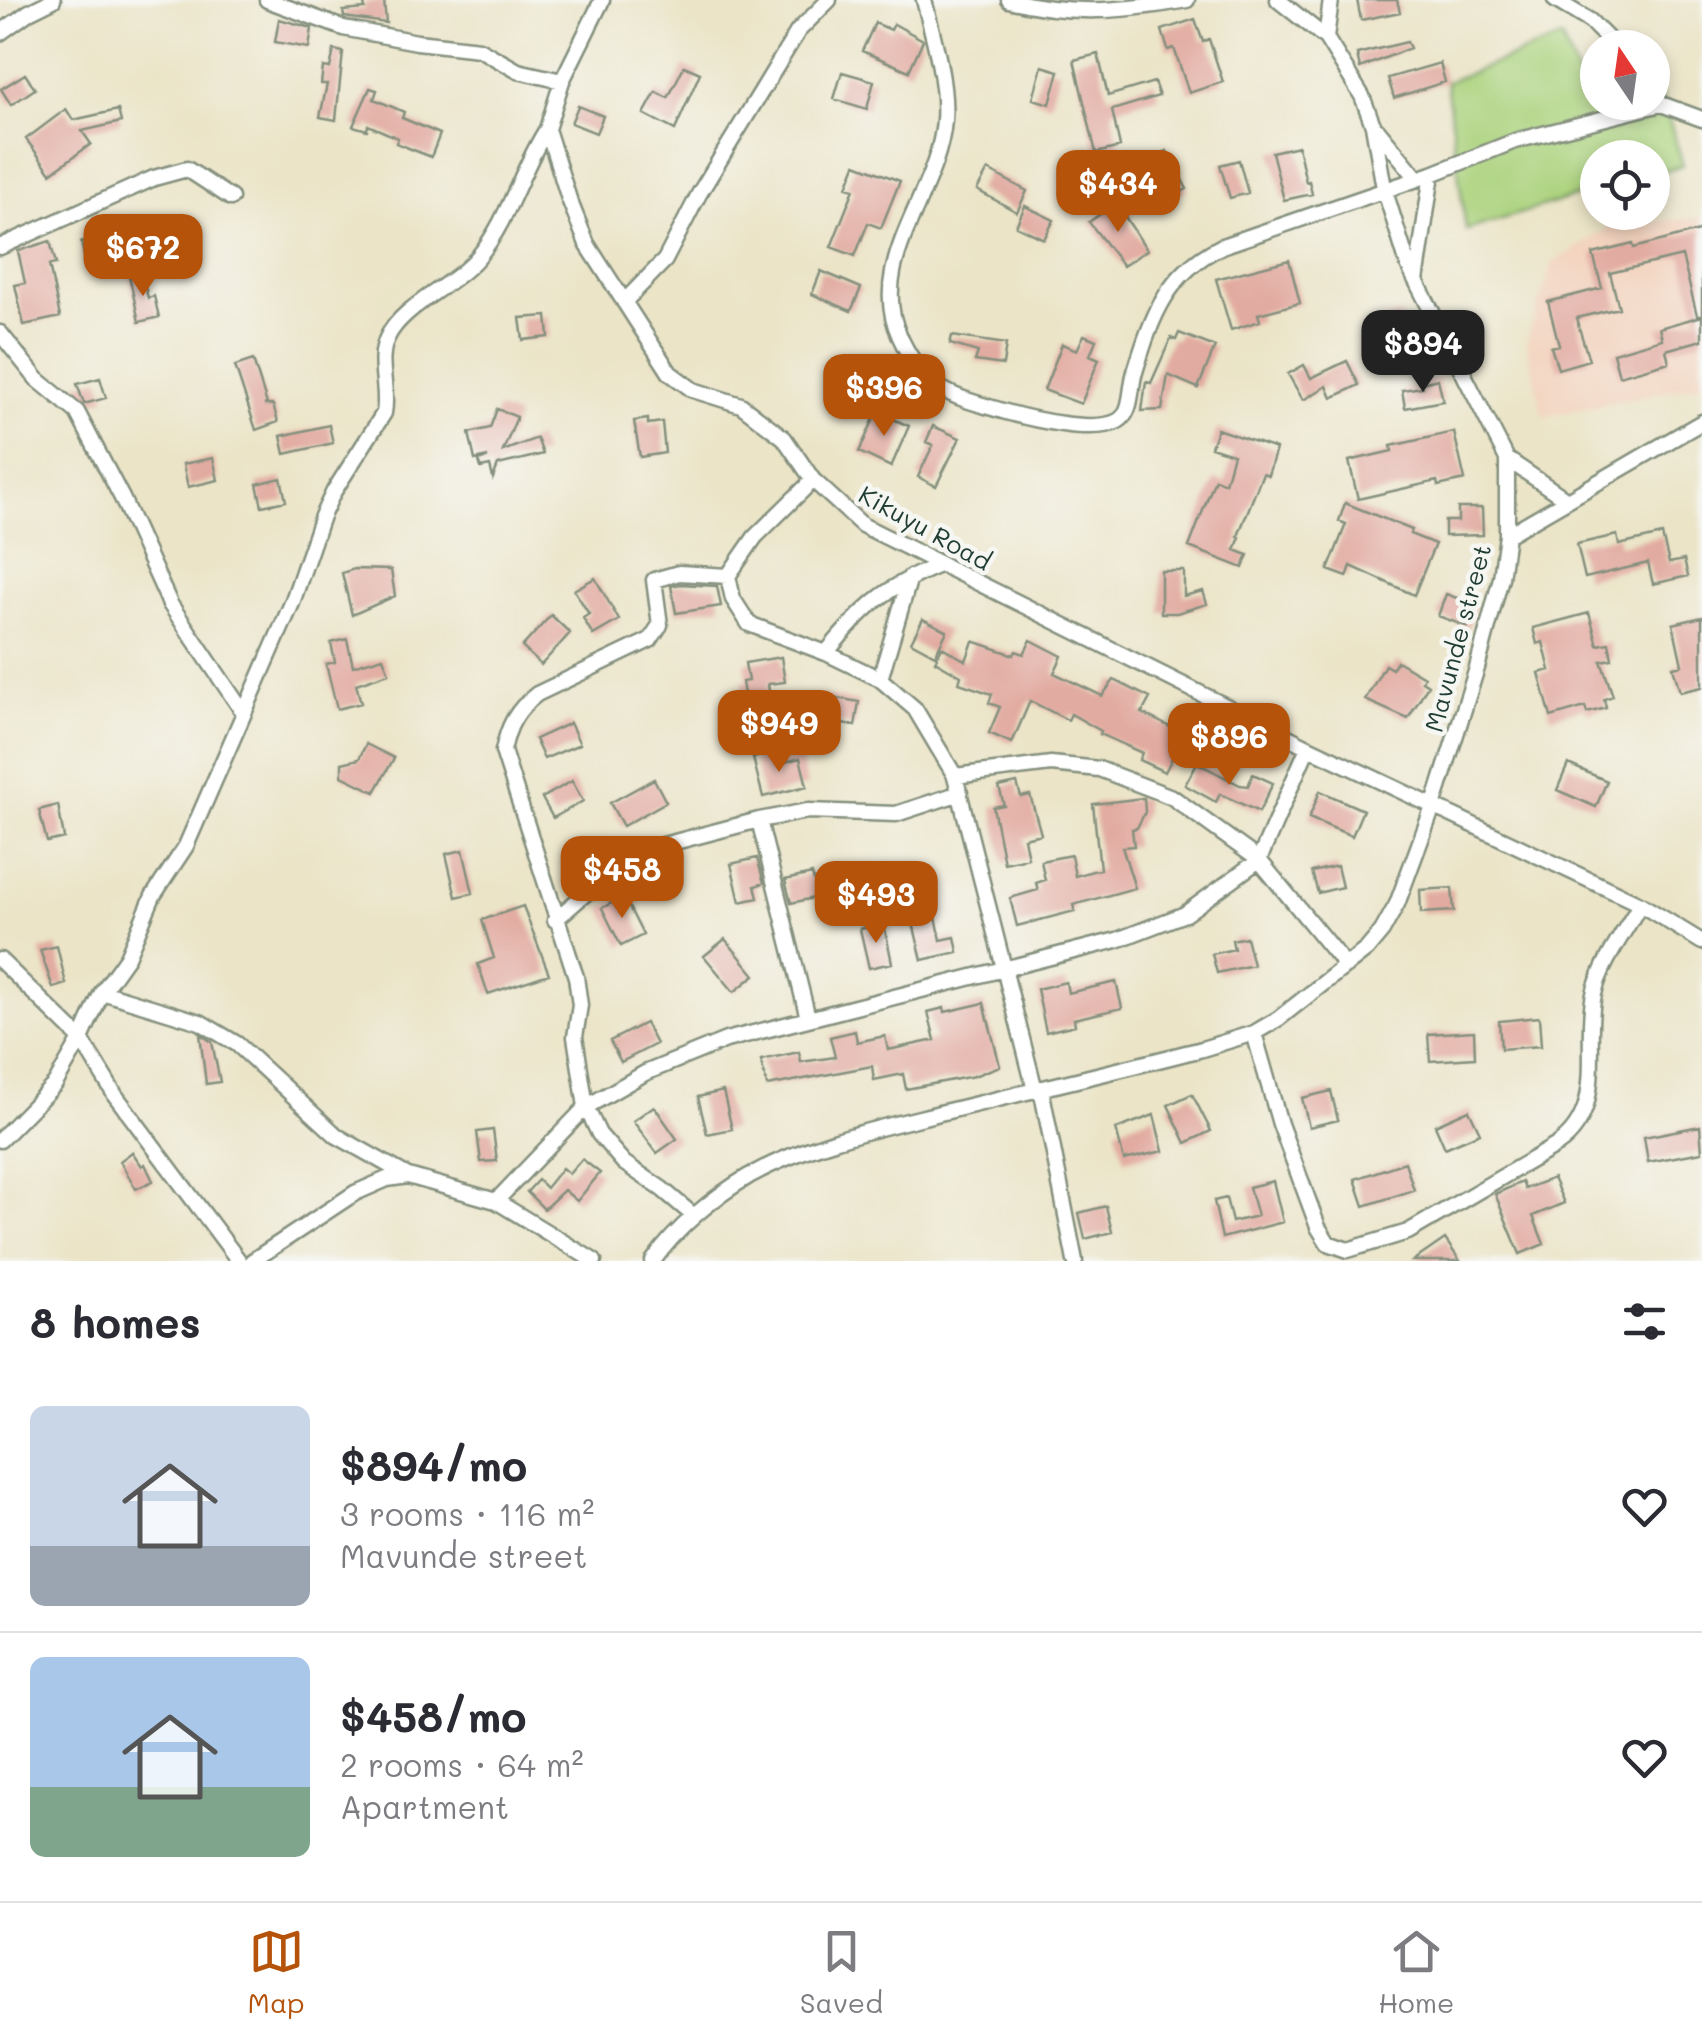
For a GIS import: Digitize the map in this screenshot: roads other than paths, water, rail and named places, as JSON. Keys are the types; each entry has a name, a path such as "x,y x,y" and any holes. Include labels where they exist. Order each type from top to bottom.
{"street":[{"path":"0,32 52,0"},
{"path":"267,0 343,28 480,49 518,71 562,81"},
{"path":"0,1140 55,1084 102,992 127,957 153,896 186,846 292,603 322,516 384,413 382,351 389,333 410,312 459,277 480,254 547,129 562,81 602,0"},
{"path":"624,302 665,260 700,194 798,32 829,0"},
{"path":"924,0 938,60 944,120 923,192 892,271 889,298 896,329 912,363 934,386 967,400 1054,422 1087,426 1119,420 1127,412 1134,374 1163,299 1181,272 1199,257 1515,141 1584,120"},
{"path":"1008,0 1066,12 1142,8 1187,0"},
{"name":"Mavunde street","path":"654,1261 668,1240 694,1216 750,1176 802,1154 877,1129 1254,1034 1346,966 1382,931 1396,904 1433,808 1501,578 1508,535 1506,460 1416,282 1384,188 1373,125 1362,96 1326,38 1278,0"},
{"path":"1326,38 1330,0"},
{"path":"1554,0 1599,30"},
{"path":"1670,104 1702,119"},
{"path":"1373,125 1424,176 1416,282"},
{"name":"Kikuyu Road","path":"547,129 568,199 587,244 670,373 693,390 742,405 784,438 814,480 862,525 1433,808 1640,904 1702,942"},
{"path":"0,247 154,178 187,170 230,198"},
{"path":"0,333 37,380 77,412 122,498 170,604 243,712"},
{"path":"1508,535 1702,422"},
{"path":"1506,460 1567,500"},
{"path":"814,480 755,537 728,576 732,600 749,624 826,652 880,679 915,709 955,776 1038,1089 1075,1261"},
{"path":"826,652 875,598 939,564"},
{"path":"694,1216 624,1164 599,1134 586,1108 575,1037 580,1005 576,977 504,751 508,726 537,694 650,640 660,626 654,580 679,573 728,576"},
{"path":"880,679 910,577"},
{"path":"496,1201 586,1108 646,1073 726,1040 1154,928 1185,914 1259,860 1308,747"},
{"path":"955,776 1051,764 1099,770 1172,797 1259,860 1346,966"},
{"path":"556,920 616,867 648,849 808,811 896,814 960,793"},
{"path":"759,820 808,1018"},
{"path":"1254,1034 1280,1124 1322,1235 1338,1248 1348,1250 1408,1232 1558,1146 1576,1130 1592,1068 1595,990 1640,904"},
{"path":"0,960 80,1038 116,1094 239,1261"},
{"path":"102,992 200,1022 238,1044 336,1136 408,1176 496,1201 594,1261"},
{"path":"252,1261 355,1193 387,1179 408,1176"}]}
